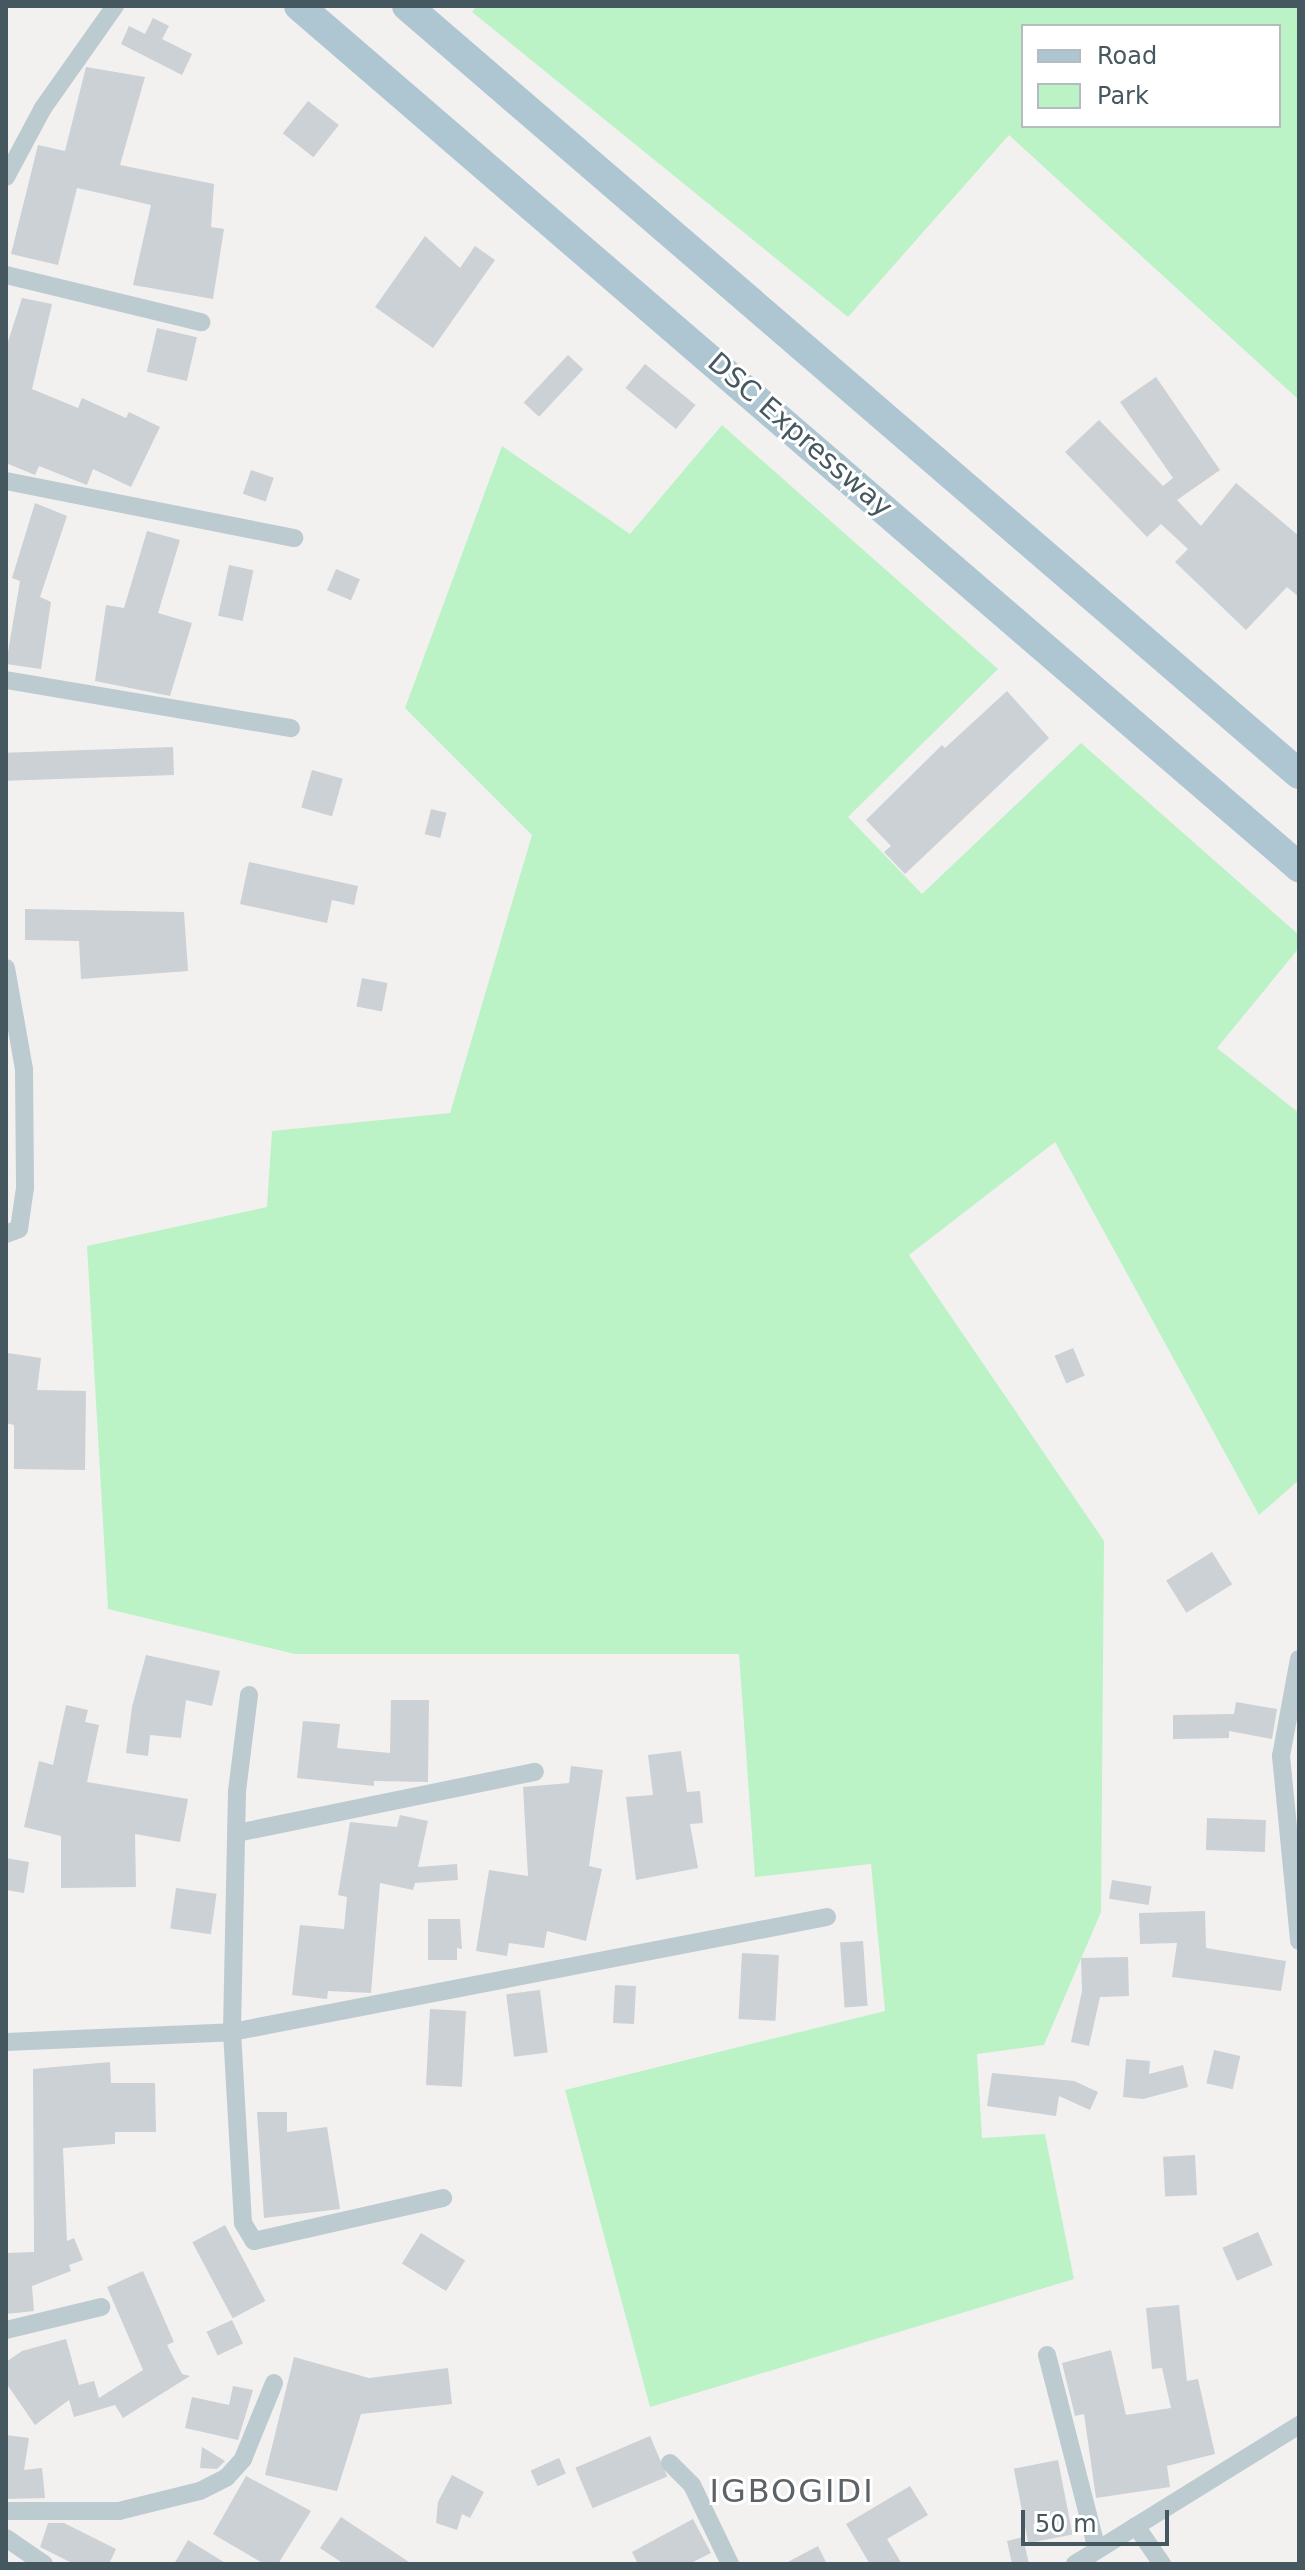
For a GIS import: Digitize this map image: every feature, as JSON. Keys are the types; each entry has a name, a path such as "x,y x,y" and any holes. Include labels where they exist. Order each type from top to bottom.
{"main road":[{"name":"DSC Expressway","path":"299,6 1299,867"},
{"path":"407,6 1299,774"}],"street":[{"path":"6,177 43,108 115,6"},
{"path":"6,275 201,322"},
{"path":"6,481 294,538"},
{"path":"6,680 291,728"},
{"path":"6,968 24,1069 25,1188 19,1229 6,1234"},
{"path":"1299,1659 1281,1756 1299,1941"},
{"path":"249,1695 237,1833 232,2032 243,2223 254,2241 443,2198"},
{"path":"237,1833 535,1772"},
{"path":"6,2042 232,2032 827,1917"},
{"path":"6,2330 101,2307"},
{"path":"1047,2355 1097,2550"},
{"path":"6,2511 119,2511 200,2491 227,2477 243,2459 274,2383"},
{"path":"1075,2564 1299,2425"},
{"path":"670,2463 692,2485 730,2564"},
{"path":"1136,2526 1162,2564"},
{"path":"6,2538 44,2564"}],"green space":[{"path":"477,6 1299,6 1299,400 1009,135 848,317 472,12"},
{"path":"722,425 998,669 848,817 922,894 1081,743 1299,935 1299,948 1217,1048 1299,1113 1299,1480 1259,1515 1055,1142 909,1255 1104,1541 1101,1912 1044,2045 977,2054 982,2138 1045,2134 1074,2279 650,2407 565,2090 885,2011 871,1864 755,1877 739,1654 295,1654 108,1609 87,1246 267,1207 272,1131 450,1113 532,835 405,708 502,446 630,534"}],"building":[{"path":"153,18 169,26 162,39 192,54 182,75 121,44 129,26 145,34"},
{"path":"86,67 145,77 120,165 214,184 211,227 224,229 213,299 133,285 151,205 104,194 77,188 58,265 11,254 38,145 65,151"},
{"path":"308,101 339,125 313,157 283,133"},
{"path":"425,236 460,268 475,246 495,260 433,348 375,307"},
{"path":"22,298 52,304 32,389 78,408 82,398 126,418 129,412 160,427 131,487 93,469 87,485 39,466 35,475 6,463 6,348"},
{"path":"157,328 197,337 187,381 147,372"},
{"path":"568,355 583,369 539,417 524,403"},
{"path":"645,364 696,405 676,429 625,388"},
{"path":"1156,377 1220,470 1177,500 1201,526 1236,483 1299,536 1299,597 1287,587 1246,630 1175,562 1188,549 1161,524 1147,537 1065,452 1099,420 1163,486 1173,478 1120,402"},
{"path":"251,470 274,478 266,501 243,494"},
{"path":"35,503 67,516 40,597 51,602 41,669 6,664 20,581 12,578"},
{"path":"147,531 180,540 158,613 192,623 170,696 95,681 106,605 124,608"},
{"path":"229,565 253,570 243,621 218,616"},
{"path":"336,569 360,579 351,600 327,590"},
{"path":"1007,691 1049,738 905,874 884,852 891,846 866,820 942,745 945,748"},
{"path":"173,747 174,775 7,781 6,753"},
{"path":"312,770 343,779 332,816 301,807"},
{"path":"431,809 447,813 440,838 425,834"},
{"path":"249,862 358,886 354,905 332,900 327,923 240,904"},
{"path":"25,909 184,912 188,971 81,979 79,941 25,940"},
{"path":"362,978 388,983 382,1011 356,1006"},
{"path":"1073,1348 1085,1376 1066,1383 1055,1356"},
{"path":"8,1353 41,1358 37,1390 86,1391 85,1470 14,1469 14,1425 6,1423"},
{"path":"1212,1552 1232,1584 1186,1613 1166,1581"},
{"path":"146,1655 220,1671 212,1706 186,1700 181,1738 150,1735 148,1756 126,1753 132,1707"},
{"path":"391,1700 429,1700 428,1782 374,1781 374,1786 297,1778 303,1721 340,1724 337,1748 390,1753"},
{"path":"1236,1702 1277,1709 1272,1739 1229,1731 1229,1738 1173,1739 1173,1715 1234,1714"},
{"path":"66,1705 88,1710 85,1722 99,1725 87,1782 188,1799 180,1842 135,1834 136,1887 61,1888 61,1836 24,1827 39,1761 53,1765"},
{"path":"681,1751 687,1792 700,1791 703,1823 690,1824 698,1868 636,1880 626,1797 653,1795 648,1755"},
{"path":"571,1766 603,1770 589,1866 602,1869 586,1941 547,1931 544,1948 509,1943 507,1956 476,1951 489,1870 528,1876 523,1787 569,1783"},
{"path":"400,1815 428,1821 418,1867 457,1864 458,1880 415,1883 413,1890 380,1883 371,1993 328,1991 327,1999 292,1995 300,1925 344,1929 347,1897 338,1895 350,1822 397,1827"},
{"path":"1207,1818 1266,1820 1265,1852 1206,1850"},
{"path":"6,1858 29,1862 24,1893 6,1890"},
{"path":"1112,1880 1152,1886 1149,1905 1109,1899"},
{"path":"176,1888 217,1894 211,1934 170,1929"},
{"path":"1205,1911 1206,1948 1286,1961 1281,1991 1172,1977 1177,1943 1140,1944 1139,1913"},
{"path":"428,1919 460,1919 462,1949 457,1948 457,1960 428,1960"},
{"path":"863,1941 868,2006 845,2007 840,1943"},
{"path":"742,1953 779,1955 775,2021 739,2019"},
{"path":"1128,1957 1129,1996 1100,1997 1089,2046 1071,2042 1082,1991 1081,1958"},
{"path":"615,1985 636,1986 634,2024 613,2023"},
{"path":"540,1990 548,2053 514,2057 506,1994"},
{"path":"430,2009 466,2011 462,2087 426,2085"},
{"path":"1214,2050 1240,2056 1233,2089 1206,2083"},
{"path":"1126,2059 1150,2061 1149,2074 1183,2065 1188,2087 1143,2099 1123,2097"},
{"path":"110,2062 111,2083 155,2083 156,2132 115,2132 115,2144 63,2148 67,2241 74,2238 83,2260 69,2265 71,2271 32,2286 34,2311 6,2314 6,2253 34,2252 33,2069"},
{"path":"992,2073 1074,2081 1098,2092 1090,2110 1059,2096 1056,2116 987,2106"},
{"path":"257,2112 287,2112 287,2132 327,2127 340,2209 264,2218"},
{"path":"1195,2155 1197,2195 1165,2197 1163,2157"},
{"path":"225,2225 265,2301 233,2318 192,2242"},
{"path":"1258,2232 1273,2265 1237,2281 1222,2248"},
{"path":"421,2233 465,2261 446,2291 402,2264"},
{"path":"143,2271 174,2342 167,2345 182,2374 190,2376 123,2418 115,2405 74,2417 69,2400 35,2425 6,2383 6,2362 22,2351 66,2339 79,2385 94,2381 99,2398 143,2370 107,2287"},
{"path":"1179,2305 1187,2381 1198,2379 1215,2454 1167,2466 1170,2487 1096,2498 1084,2414 1075,2416 1062,2363 1111,2350 1126,2415 1171,2408 1162,2368 1152,2369 1146,2308"},
{"path":"232,2320 243,2344 218,2355 207,2332"},
{"path":"294,2357 369,2378 448,2368 452,2404 361,2414 337,2491 265,2475"},
{"path":"233,2386 253,2390 238,2440 185,2428 192,2397 229,2405"},
{"path":"6,2435 29,2438 24,2470 42,2468 45,2498 6,2499"},
{"path":"650,2436 667,2477 593,2508 575,2468"},
{"path":"202,2447 225,2461 217,2469 200,2468"},
{"path":"559,2458 566,2474 538,2486 531,2471"},
{"path":"1058,2460 1073,2535 1028,2543 1014,2469"},
{"path":"452,2475 484,2492 470,2518 462,2514 457,2530 436,2523 438,2502"},
{"path":"246,2476 311,2511 278,2564 264,2564 213,2534"},
{"path":"910,2486 928,2515 887,2539 902,2564 870,2564 846,2524"},
{"path":"341,2517 412,2564 344,2564 320,2548"},
{"path":"693,2519 711,2553 689,2564 638,2564 632,2552"},
{"path":"48,2523 64,2523 116,2549 109,2564 74,2564 40,2547"},
{"path":"1023,2537 1029,2564 1012,2564 1007,2541"},
{"path":"188,2540 227,2564 174,2564"},
{"path":"818,2546 827,2564 784,2564"}],"district":[{"name":"IGBOGIDI","path":"792,2491"}]}
